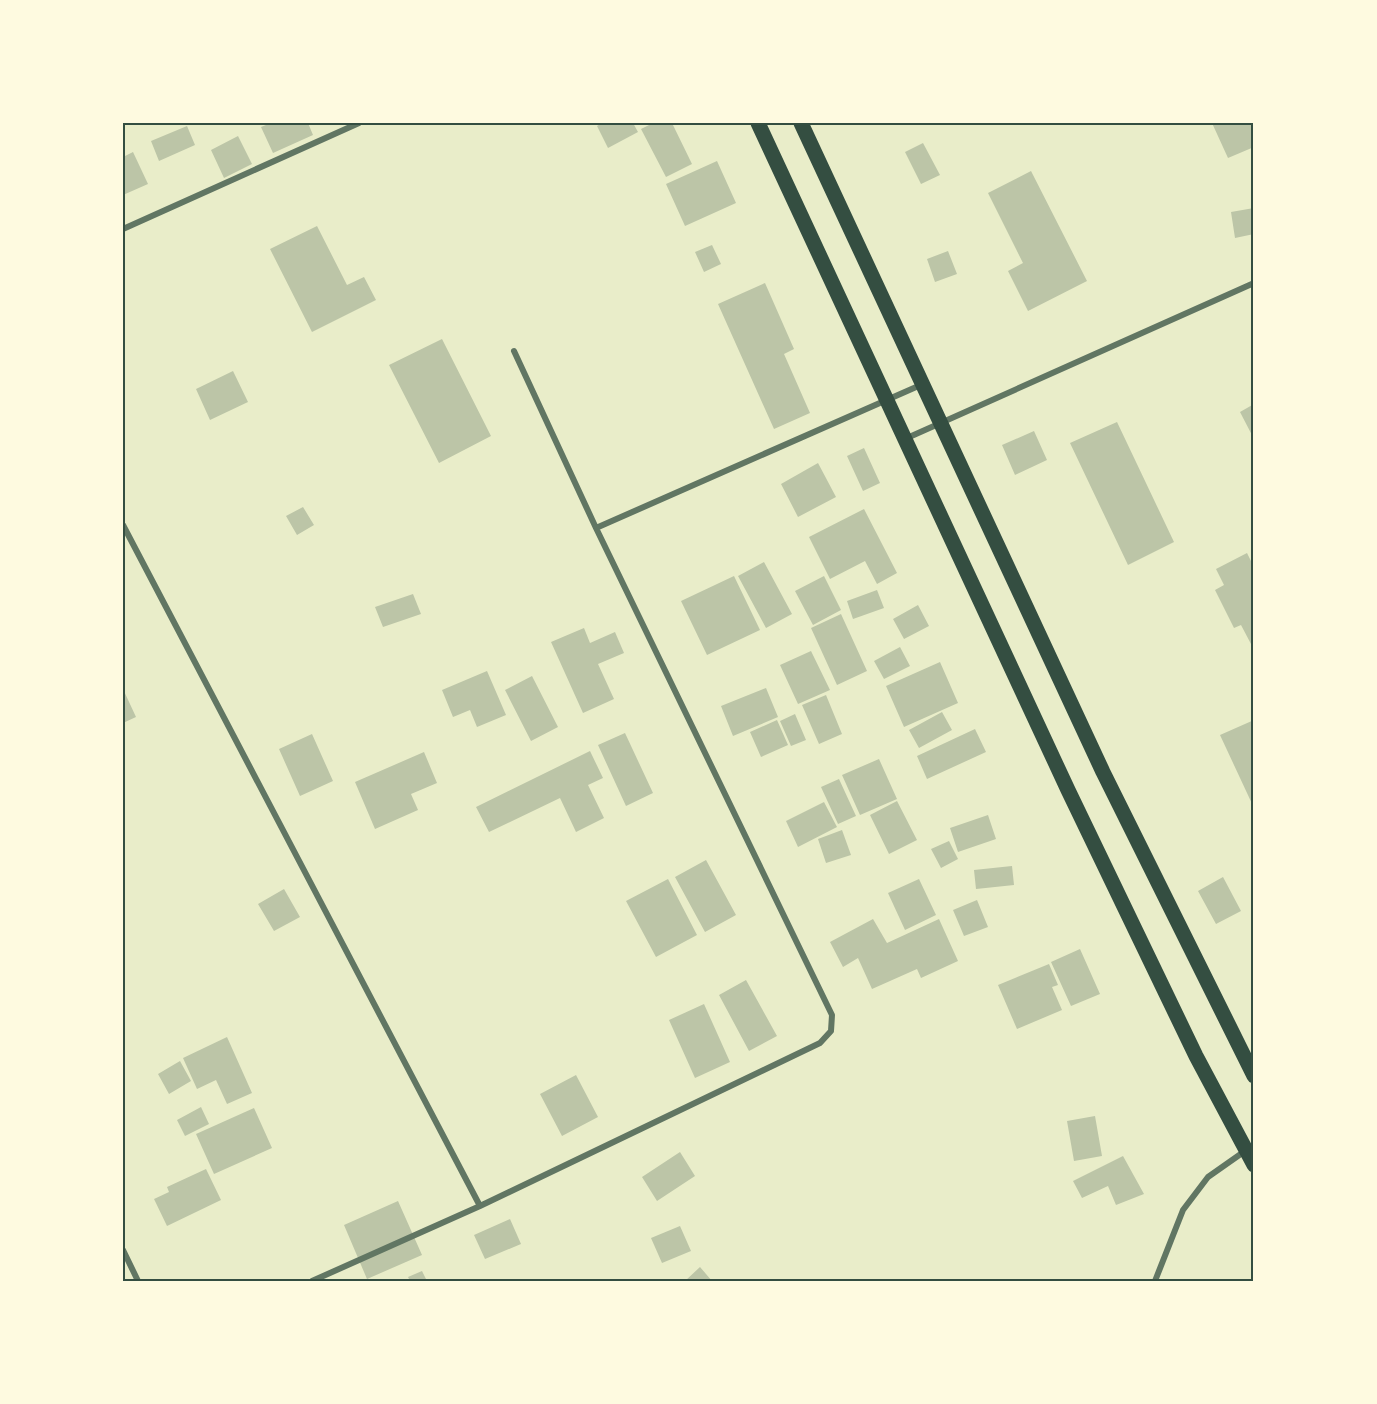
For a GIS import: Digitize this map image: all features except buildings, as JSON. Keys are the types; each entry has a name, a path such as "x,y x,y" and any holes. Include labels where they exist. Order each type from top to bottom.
{"main road":[{"path":"758,123 1078,811 1196,1056 1254,1166"},
{"path":"801,123 924,383 1103,772 1254,1076"}],"street":[{"path":"123,230 359,123"},
{"path":"905,439 1254,283"},
{"path":"312,1281 480,1206 820,1043 831,1031 832,1015 596,528 514,351"},
{"path":"596,528 924,383"},
{"path":"123,525 480,1206"},
{"path":"1155,1281 1183,1210 1208,1177 1246,1150"},
{"path":"123,1250 138,1281"}]}
